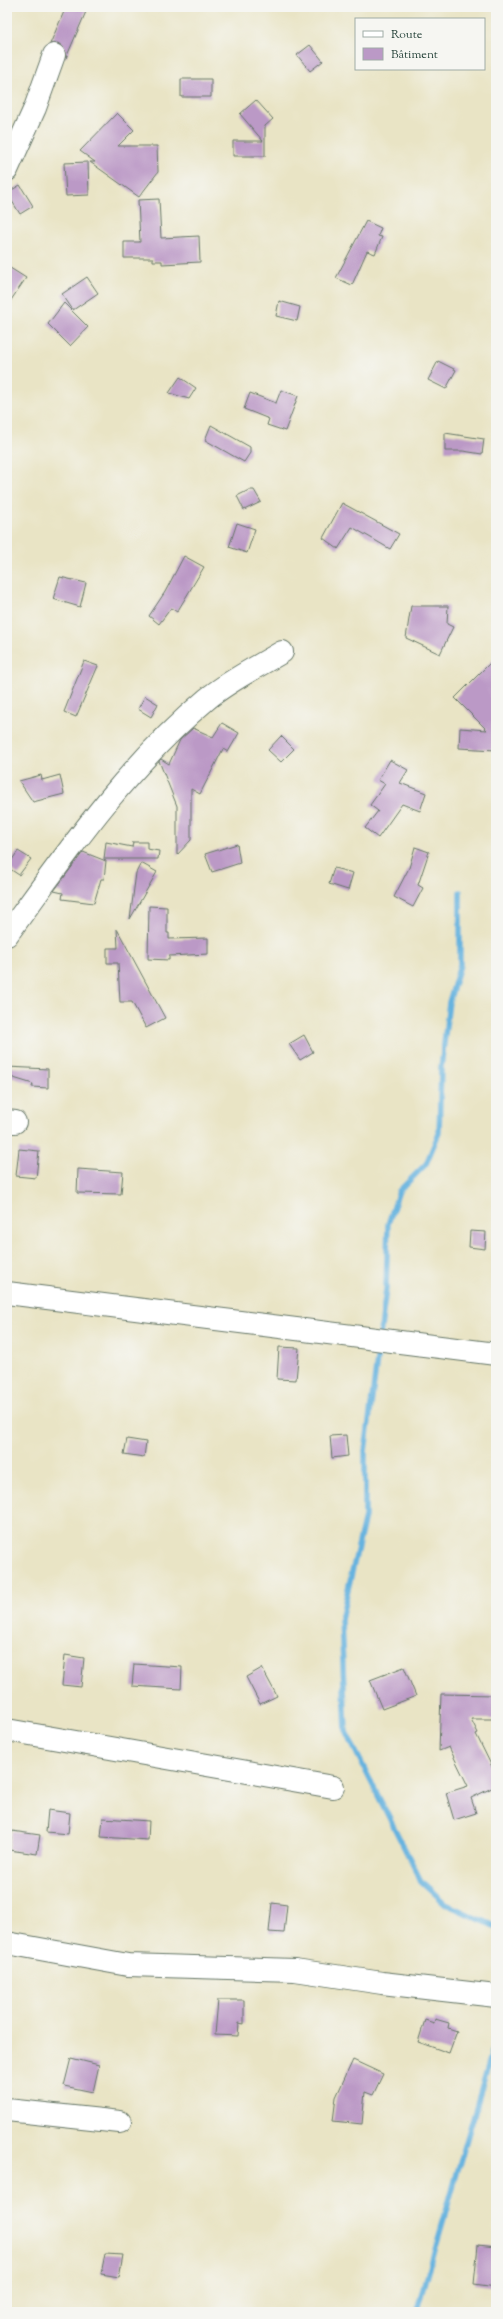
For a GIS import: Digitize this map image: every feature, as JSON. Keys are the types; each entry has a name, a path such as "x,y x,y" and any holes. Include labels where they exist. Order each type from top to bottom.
{"street":[{"path":"7,170 35,108 54,55"},
{"path":"7,935 108,798 164,738 208,698 282,652"},
{"path":"7,1293 496,1354"},
{"path":"7,1730 333,1787"},
{"path":"7,1942 128,1965 295,1970 382,1983 496,1996"},
{"path":"7,2110 120,2122"}],"building":[{"path":"66,7 88,7 66,58 63,47 58,43 50,44"},
{"path":"310,45 323,61 310,71 297,55"},
{"path":"181,79 211,79 211,97 181,97"},
{"path":"256,100 273,119 265,126 265,156 233,156 233,141 263,141 240,114"},
{"path":"117,113 134,130 118,146 157,146 158,172 139,197 90,162 95,162 80,151"},
{"path":"88,162 89,195 66,196 64,163"},
{"path":"20,185 33,206 20,214 7,193"},
{"path":"159,199 161,238 199,236 200,262 162,264 162,261 153,261 153,258 124,258 124,242 140,242 138,200"},
{"path":"366,221 381,228 378,236 382,237 375,254 367,251 352,285 336,278"},
{"path":"7,266 26,278 7,306"},
{"path":"87,277 98,293 73,310 62,294"},
{"path":"279,301 300,307 297,321 276,316"},
{"path":"64,303 88,327 70,346 48,324"},
{"path":"438,361 456,370 446,389 428,380"},
{"path":"180,377 196,388 189,399 169,393"},
{"path":"281,390 298,396 285,431 267,425 269,419 244,409 250,393 276,403"},
{"path":"211,425 250,447 250,453 244,462 205,440"},
{"path":"445,433 484,439 482,454 463,451 445,451"},
{"path":"249,490 254,490 261,502 244,510 237,496"},
{"path":"342,503 399,534 390,549 352,527 338,549 323,538"},
{"path":"237,523 255,529 247,553 229,547"},
{"path":"184,556 204,567 177,612 171,608 159,624 149,616 165,592"},
{"path":"60,577 86,583 80,607 53,599"},
{"path":"411,606 448,606 447,624 453,627 440,654 406,638"},
{"path":"496,657 496,750 459,748 460,728 487,730 455,698"},
{"path":"84,661 98,666 76,717 64,712"},
{"path":"145,696 158,704 151,717 138,709"},
{"path":"222,723 239,733 228,752 223,749 200,794 191,789 191,840 177,855 177,806 159,761 161,759 169,764 180,740 193,728 213,737"},
{"path":"281,736 294,749 281,762 268,750"},
{"path":"390,760 408,770 400,783 426,793 420,811 402,804 378,838 365,828 378,811 370,805 385,784 378,780"},
{"path":"41,775 42,780 60,775 64,794 33,802 19,781"},
{"path":"106,842 132,847 133,842 147,842 147,849 159,851 158,859 104,859"},
{"path":"237,844 240,863 212,872 205,854"},
{"path":"415,847 429,852 418,885 423,888 413,907 394,897 409,868"},
{"path":"18,851 31,859 19,875 7,867"},
{"path":"83,852 106,861 104,879 101,879 94,903 62,899 63,893 54,891"},
{"path":"141,863 157,872 130,919 136,873"},
{"path":"334,868 353,873 348,890 329,884"},
{"path":"149,906 167,907 167,933 169,933 169,939 208,938 208,954 169,956 169,960 148,959"},
{"path":"117,929 165,1018 146,1028 132,1002 120,1002 118,963 107,963 107,948 118,948"},
{"path":"304,1035 313,1052 300,1060 289,1044"},
{"path":"7,1067 48,1069 48,1088 32,1087 33,1084 7,1076"},
{"path":"19,1149 39,1151 36,1178 16,1176"},
{"path":"78,1169 123,1172 121,1194 77,1193"},
{"path":"470,1231 486,1232 485,1249 469,1247"},
{"path":"279,1347 299,1348 296,1380 277,1379"},
{"path":"346,1435 348,1456 332,1458 330,1436"},
{"path":"127,1439 146,1442 144,1457 124,1454"},
{"path":"65,1655 84,1658 81,1687 62,1685"},
{"path":"134,1664 182,1667 181,1689 132,1686"},
{"path":"404,1667 416,1696 382,1709 370,1680"},
{"path":"262,1668 277,1696 260,1704 246,1677"},
{"path":"441,1694 496,1695 496,1719 471,1719 478,1733 476,1734 496,1775 496,1786 471,1798 476,1813 454,1820 446,1793 468,1786 449,1747 439,1751"},
{"path":"48,1810 70,1813 68,1834 46,1832"},
{"path":"103,1818 149,1821 148,1840 101,1837"},
{"path":"12,1831 40,1835 37,1854 9,1850"},
{"path":"272,1903 287,1905 284,1933 269,1932"},
{"path":"218,2000 244,2000 244,2024 239,2023 238,2036 215,2035"},
{"path":"435,2019 449,2023 448,2028 457,2031 449,2053 418,2042 425,2020 434,2023"},
{"path":"71,2058 99,2065 93,2092 64,2086"},
{"path":"353,2060 383,2074 373,2095 365,2092 362,2124 333,2121 336,2097"},
{"path":"478,2245 496,2247 496,2287 474,2284"},
{"path":"105,2254 123,2255 119,2277 101,2274"}],"waterway":[{"path":"380,1336 386,1289 388,1224 399,1191 426,1164 439,1133 441,1068 449,1002 460,965 460,892"},
{"path":"379,1344 365,1452 365,1517 341,1619 346,1732 421,1881 446,1904 496,1927"},
{"path":"417,2312 496,2038"}]}
